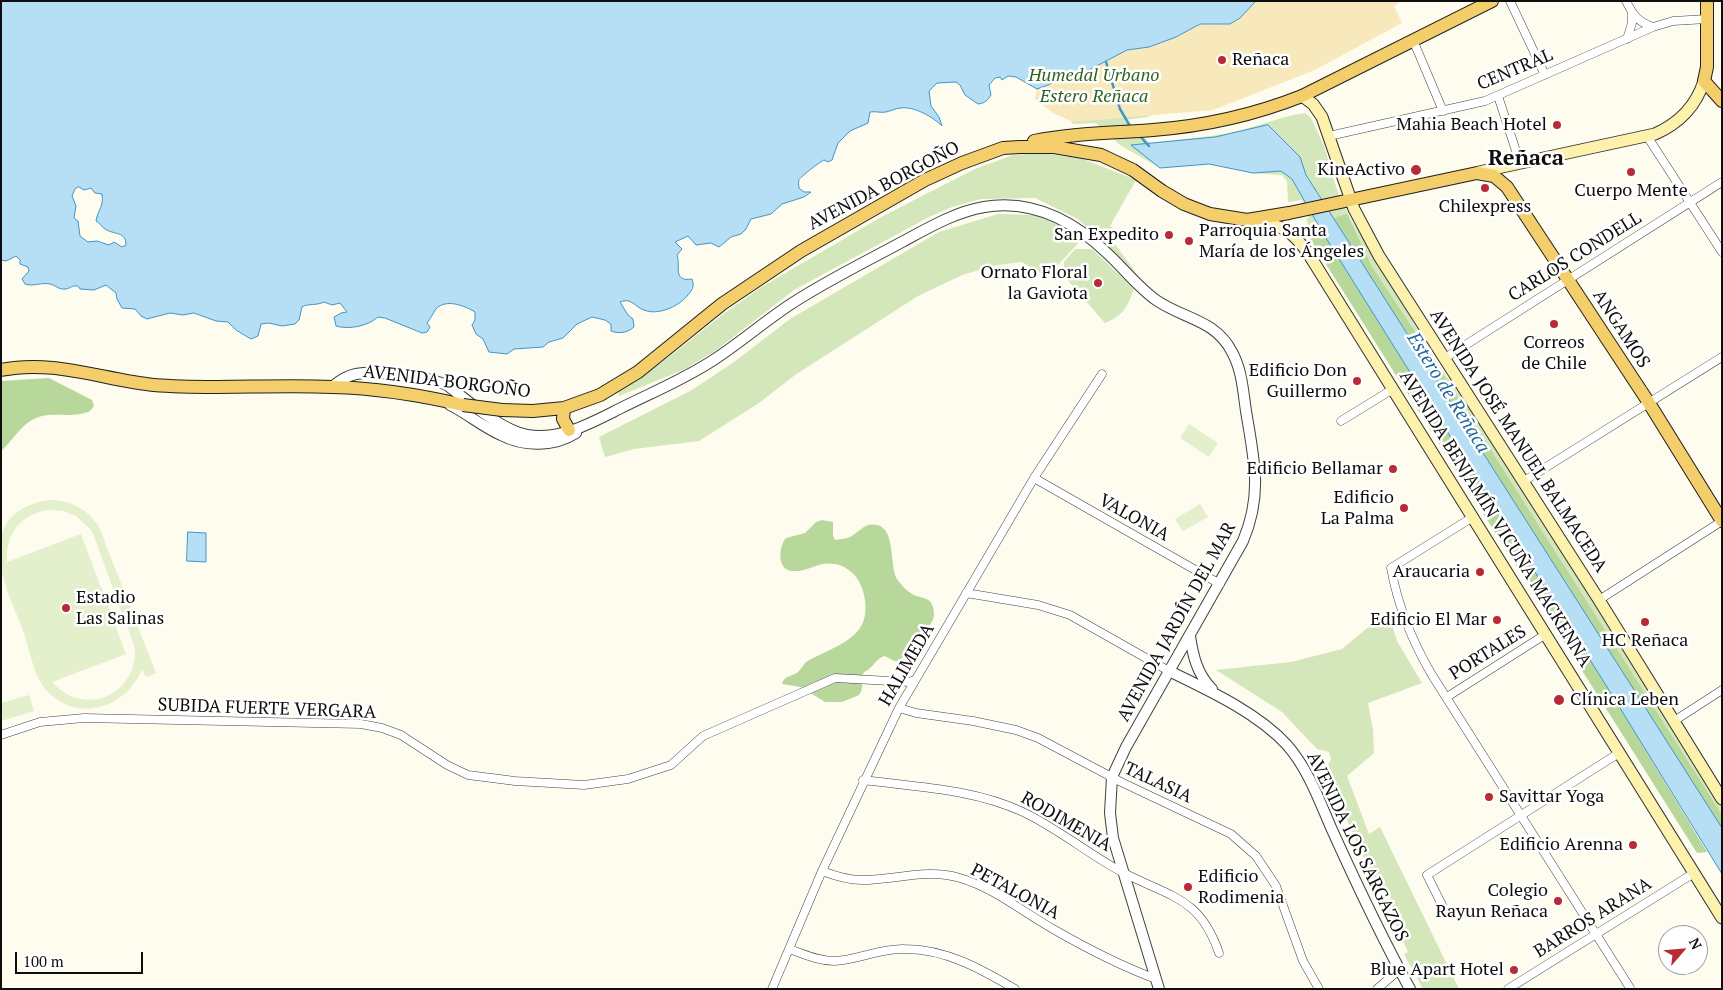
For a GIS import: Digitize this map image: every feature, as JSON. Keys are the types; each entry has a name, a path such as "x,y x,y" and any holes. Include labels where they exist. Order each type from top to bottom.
{"main road":[{"path":"1003,148 1060,136 1156,130 1216,123 1240,118 1302,96 1492,1"},
{"name":"AVENIDA BORGOÑO","path":"1,370 22,367 52,367 118,380 171,386 332,386 398,393 502,410 532,411 564,408 594,398 626,380 722,304 801,251 931,177 1003,148 1054,146 1100,155 1133,170 1184,204 1210,214 1247,220 1289,213 1647,136 1670,127 1683,117 1698,96 1707,67 1707,1"},
{"path":"1704,81 1722,101"},
{"name":"AVENIDA JOSÉ MANUEL BALMACEDA","path":"1302,96 1318,111 1329,136 1350,200 1379,256 1524,481 1722,799"},
{"path":"1100,155 1102,141 1114,132"},
{"name":"ANGAMOS","path":"1477,173 1494,176 1507,187 1649,403 1722,521"},
{"name":"AVENIDA BENJAMÍN VICUÑA MACKENNA","path":"1247,220 1283,227 1300,242 1722,918"},
{"path":"564,408 563,419 569,430"}],"street":[{"path":"1510,1 1545,75"},
{"path":"1626,1 1632,14 1640,22 1653,27"},
{"path":"1627,39 1632,23 1632,14"},
{"name":"CENTRAL","path":"1329,136 1485,101 1653,27 1673,21 1707,19"},
{"path":"1414,40 1443,111"},
{"path":"1498,96 1520,163"},
{"path":"1647,136 1722,252"},
{"name":"CARLOS CONDELL","path":"1445,358 1722,182"},
{"name":"AVENIDA JARDÍN DEL MAR","path":"436,399 465,412 502,436 529,444 548,443 565,439 591,423 703,367 802,297 879,254 948,219 985,207 1011,206 1037,209 1061,218 1082,231 1107,252 1149,295 1166,307 1210,327 1223,338 1232,351 1242,382 1255,465 1256,492 1254,508 1248,531 1220,584 1126,747 1112,778 1110,801 1111,825 1116,850 1157,984"},
{"path":"1524,481 1722,357"},
{"name":"AVENIDA JARDÍN DEL MAR","path":"332,386 349,376 363,374 438,382 447,385 504,426 516,432 530,435 543,436 591,423"},
{"name":"HALIMEDA","path":"772,989 863,780 899,708 1034,478 1102,374"},
{"path":"1341,421 1393,389"},
{"name":"VALONIA","path":"1034,478 1220,584"},
{"path":"1473,517 1391,568 1408,630 1423,660 1630,988"},
{"path":"1599,600 1722,521"},
{"name":"AVENIDA LOS SARGAZOS","path":"966,593 1038,606 1070,615 1169,671 1216,693 1269,728 1296,756 1316,792 1399,970 1410,989"},
{"name":"PORTALES","path":"1446,697 1546,634"},
{"name":"AVENIDA LOS SARGAZOS","path":"1190,636 1193,655 1199,672 1204,681 1216,693"},
{"name":"SUBIDA FUERTE VERGARA","path":"1,735 40,722 84,718 362,724 382,728 401,735 447,765 468,775 515,781 584,785 628,779 671,765 703,736 835,678 909,682 915,680"},
{"path":"1674,721 1722,690"},
{"name":"TALASIA","path":"899,708 916,713 973,721 1016,730 1038,738 1112,778 1231,834 1263,864 1276,886 1304,961 1319,989"},
{"path":"1442,905 1426,875 1620,752"},
{"name":"RODIMENIA","path":"863,780 946,790 979,797 1022,812 1056,830 1124,873 1171,894 1186,904 1205,924 1219,953"},
{"name":"PETALONIA","path":"822,871 852,880 873,880 931,874 961,878 1014,904 1062,934 1157,984"},
{"name":"BARROS ARANA","path":"1508,989 1694,873"},
{"path":"790,949 816,958 834,960 892,949 930,951 950,956 979,968 1015,989"},
{"path":"1378,989 1399,970"}],"green space":[{"name":"Humedal Urbano Estero Reñaca","path":"1305,113 1311,118 1324,146 1337,190 1351,220 1389,280 1432,355 1532,500 1722,797 1722,870 1319,238 1309,227 1306,219 1309,218 1302,200 1288,202 1287,181 1282,175 1253,173 1209,164 1160,168 1120,145 1096,123 1073,124 1065,114 1149,114 1148,117 1124,120 1150,143 1234,132"},
{"path":"1041,153 1083,159 1136,180 1110,226 1115,230 1112,240 1142,281 1078,219 1035,198 981,199 952,207 929,217 794,290 715,351 683,370 619,396 618,392 660,364 760,288 883,216 975,169 1013,155"},
{"path":"998,214 1038,215 1082,239 1047,277 1022,262 997,265 962,275 918,296 795,375 759,403 699,441 634,449 605,457 599,437 692,390 734,362 790,319 939,232"},
{"path":"1347,214 1372,267 1437,365 1722,815 1722,828 1334,218"},
{"path":"1302,226 1321,230 1612,695 1707,852 1697,853"},
{"name":"Ornato Floral la Gaviota","path":"1075,249 1092,249 1134,289 1124,310 1117,317 1105,323 1064,276 1064,262"},
{"path":"49,378 92,400 94,406 90,411 83,413 49,415 36,418 21,428 1,451 1,381"},
{"path":"1189,424 1218,443 1209,457 1180,438"},
{"name":"Estadio Las Salinas","path":"52,500 73,504 85,511 99,527 156,673 146,677 142,669 135,682 125,694 113,702 100,707 86,709 72,707 58,700 42,685 1,570 1,541 5,526 22,509","holes":["48,510 63,511 76,516 92,531 135,648 133,665 127,679 118,689 106,696 93,700 79,699 65,693 52,682 126,654 81,534 7,562 7,552 12,534 23,521 38,512"]},
{"path":"1200,504 1208,517 1183,531 1175,519"},
{"path":"822,520 833,522 833,536 835,540 850,537 862,528 873,524 883,528 890,540 897,579 912,594 930,601 934,613 928,627 907,644 900,661 894,661 885,656 879,659 870,669 864,672 862,690 859,695 842,702 825,702 801,687 782,684 785,679 797,673 806,662 850,639 863,622 866,610 864,595 859,581 844,567 823,564 801,571 793,571 788,570 782,563 780,552 786,538 805,533 816,522"},
{"path":"1388,611 1397,641 1422,683 1368,703 1373,730 1374,753 1347,776 1369,834 1380,827 1459,989 1423,989 1404,954 1408,952 1387,905 1391,900 1390,894 1384,889 1377,887 1346,818 1327,767 1331,760 1329,752 1317,749 1282,712 1216,670 1291,662 1342,649"},
{"path":"29,695 34,711 1,721 1,703"}],"sand":[{"name":"Reñaca","path":"1256,1 1402,1 1394,6 1402,23 1315,70 1213,110 1073,122 1053,113 1035,99 1037,89 1068,75 1089,70 1127,50 1149,47 1176,37 1200,24 1217,25 1240,18"}],"water":[{"path":"1,1 1256,1 1240,18 1230,24 1200,24 1176,37 1149,47 1127,50 1089,70 1068,75 1037,89 1016,77 1008,76 1002,80 1000,77 995,78 989,85 991,95 980,104 965,95 960,85 956,82 937,83 929,91 931,106 939,117 942,126 934,119 912,109 899,108 886,112 870,112 868,123 850,131 838,143 832,160 828,162 822,161 800,179 799,188 804,192 811,192 804,197 782,204 771,214 751,219 741,234 731,237 719,247 711,243 696,245 688,236 675,242 682,249 677,255 680,276 692,279 692,290 679,303 668,309 656,312 641,309 627,301 620,302 628,315 633,319 634,327 629,331 611,331 611,324 605,320 592,317 577,324 563,338 549,342 543,347 514,349 507,354 489,352 483,339 476,334 472,325 475,320 475,312 456,304 445,304 436,309 427,323 430,327 427,332 422,333 378,317 369,323 358,326 347,328 336,326 334,317 347,312 340,303 332,305 324,302 302,307 299,320 295,324 282,326 269,323 261,324 258,336 251,339 236,330 228,322 216,321 194,313 183,315 170,313 147,319 141,316 135,309 122,308 116,293 106,285 94,290 80,289 78,286 64,289 47,284 25,284 22,279 29,271 28,267 20,264 20,260 16,256 6,261 1,260","holes":["79,187 84,190 91,188 95,193 102,194 102,205 96,221 108,231 122,235 126,245 122,247 114,242 109,245 97,241 88,242 80,236 78,221 74,218 76,206 72,196 75,189"]},
{"path":"1268,125 1300,157 1306,175 1722,828 1722,874 1321,230 1292,179 1281,171 1253,173 1209,164 1160,168 1131,145 1215,137"},
{"path":"188,532 206,533 206,562 187,561"}],"waterway":[{"name":"Estero de Reñaca","path":"1106,62 1120,109 1130,126"},
{"name":"Estero de Reñaca","path":"1139,135 1149,146"}],"place":[{"name":"Reñaca","path":"1222,60"},
{"name":"Mahia Beach Hotel","path":"1557,125"},
{"name":"KineActivo","path":"1416,170"},
{"name":"Cuerpo Mente","path":"1631,172"},
{"name":"Chilexpress","path":"1485,188"},
{"name":"San Expedito","path":"1169,235"},
{"name":"Parroquia Santa María de los Ángeles","path":"1189,241"},
{"name":"Ornato Floral la Gaviota","path":"1098,283"},
{"name":"Correos de Chile","path":"1554,324"},
{"name":"Edificio Don Guillermo","path":"1357,381"},
{"name":"Edificio Bellamar","path":"1393,469"},
{"name":"Edificio La Palma","path":"1404,508"},
{"name":"Araucaria","path":"1480,572"},
{"name":"Estadio Las Salinas","path":"66,608"},
{"name":"Edificio El Mar","path":"1497,620"},
{"name":"HC Reñaca","path":"1645,622"},
{"name":"Clínica Leben","path":"1559,700"},
{"name":"Savittar Yoga","path":"1489,797"},
{"name":"Edificio Arenna","path":"1633,845"},
{"name":"Edificio Rodimenia","path":"1188,887"},
{"name":"Colegio Rayun Reñaca","path":"1558,901"},
{"name":"Blue Apart Hotel","path":"1514,970"}],"district":[{"name":"Reñaca","path":"1526,159"}]}
